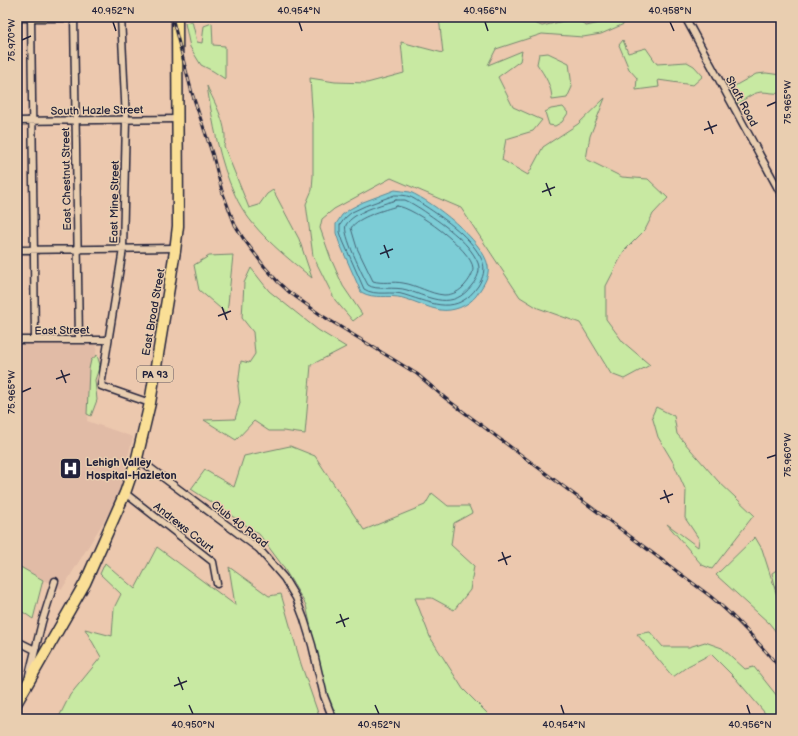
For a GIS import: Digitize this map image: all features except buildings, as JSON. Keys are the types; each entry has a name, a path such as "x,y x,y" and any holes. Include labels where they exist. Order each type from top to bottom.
{"highway":[{"name":"East Broad Street","path":"18,699 85,583 125,493 137,458 150,403 176,248 178,226 177,17"}],"main road":[{"path":"17,17 74,17"}],"street":[{"path":"31,17 35,340"},
{"name":"East Chestnut Street","path":"74,17 78,340"},
{"name":"East Mine Street","path":"121,17 126,120 123,249 101,386 150,403"},
{"name":"Shaft Road","path":"685,17 781,194"},
{"name":"South Hazle Street","path":"17,121 178,119"},
{"path":"17,250 176,248"},
{"name":"East Street","path":"17,340 108,340"},
{"name":"Club 40 Road","path":"137,458 259,549 284,578 296,598 304,619 312,645 324,696 333,719"},
{"name":"Andrews Court","path":"125,493 213,562 217,584"},
{"path":"26,686 42,622 55,581"},
{"path":"17,641 35,650"}],"shaded area":[{"name":"Lehigh Valley Hospital-Hazleton","path":"17,344 97,345 87,421 133,437 117,500 62,589 17,565"}],"green space":[{"path":"439,17 520,17 542,26 568,20 570,17 580,17 579,20 586,26 623,18 624,24 601,34 583,37 542,34 496,49 488,65 522,51 520,61 498,77 513,107 542,120 533,131 506,139 502,160 528,175 543,147 578,124 605,98 590,136 586,159 622,177 648,179 668,198 653,214 645,230 624,251 606,286 606,319 623,342 650,365 624,379 611,374 580,323 538,308 520,297 461,208 391,178 334,209 322,219 320,228 331,259 343,286 362,314 353,321 335,300 313,256 306,204 312,190 313,176 313,122 310,78 335,82 367,83 404,73 401,42 443,53"},
{"path":"192,21 197,42 202,43 204,26 212,23 213,45 225,46 225,79 201,65 190,47 185,23"},
{"path":"623,40 628,53 646,48 657,64 687,62 694,66 703,76 693,85 658,80 659,87 636,90 637,78 629,69 619,45"},
{"path":"548,53 569,63 572,87 567,98 552,100 549,86 537,64 539,54"},
{"path":"766,73 781,75 781,93 761,92 749,96 738,104 729,89 756,74"},
{"path":"207,86 223,123 225,131 224,146 249,208 259,205 267,194 273,190 299,239 312,278 269,241 249,219 241,207 229,182 221,155 214,128"},
{"path":"563,107 568,113 562,122 555,126 549,125 545,112 551,109"},
{"path":"233,255 227,314 199,290 194,265 209,256"},
{"path":"251,268 269,291 318,330 346,347 311,365 305,434 269,431 254,421 236,440 204,420 235,419 240,403 238,386 241,361 249,363 255,354 253,332 242,318 244,283"},
{"path":"97,355 100,365 95,380 97,400 91,416 87,414 89,369 91,360"},
{"path":"656,407 674,416 677,434 718,481 754,515 712,569 702,565 667,524 698,547 699,539 685,518 686,491 673,462 658,437 652,416"},
{"path":"290,446 315,456 364,530 425,505 432,493 448,506 469,506 472,513 454,523 451,545 474,566 470,590 454,610 432,598 415,598 430,637 463,689 488,714 484,719 339,719 327,700 306,605 282,565 259,534 191,489 205,470 234,487 244,456"},
{"path":"755,537 762,549 779,602 772,573 781,567 781,638 769,623 716,575"},
{"path":"157,547 235,605 229,567 269,596 281,594 301,664 321,719 58,719 70,695 101,657 85,629 112,636 114,608 121,594 100,574 105,563 135,589"},
{"path":"17,565 43,580 33,619 17,608"},
{"path":"650,632 663,647 689,647 705,642 722,648 745,669 754,667 781,701 781,719 770,719 736,679 711,654 688,666 673,677 637,634"}],"water":[{"path":"395,190 410,192 431,204 456,223 477,245 488,266 488,274 476,296 469,303 460,308 440,310 403,298 392,296 371,296 361,292 339,242 336,233 336,224 342,215 350,209 363,202"}],"railway":[{"path":"172,17 192,93 213,156 222,191 235,225 264,266 278,282 289,292 321,315 417,374 445,398 710,596 747,631 781,669"}],"place":[{"name":"Lehigh Valley Hospital-Hazleton","path":"71,468"}]}
